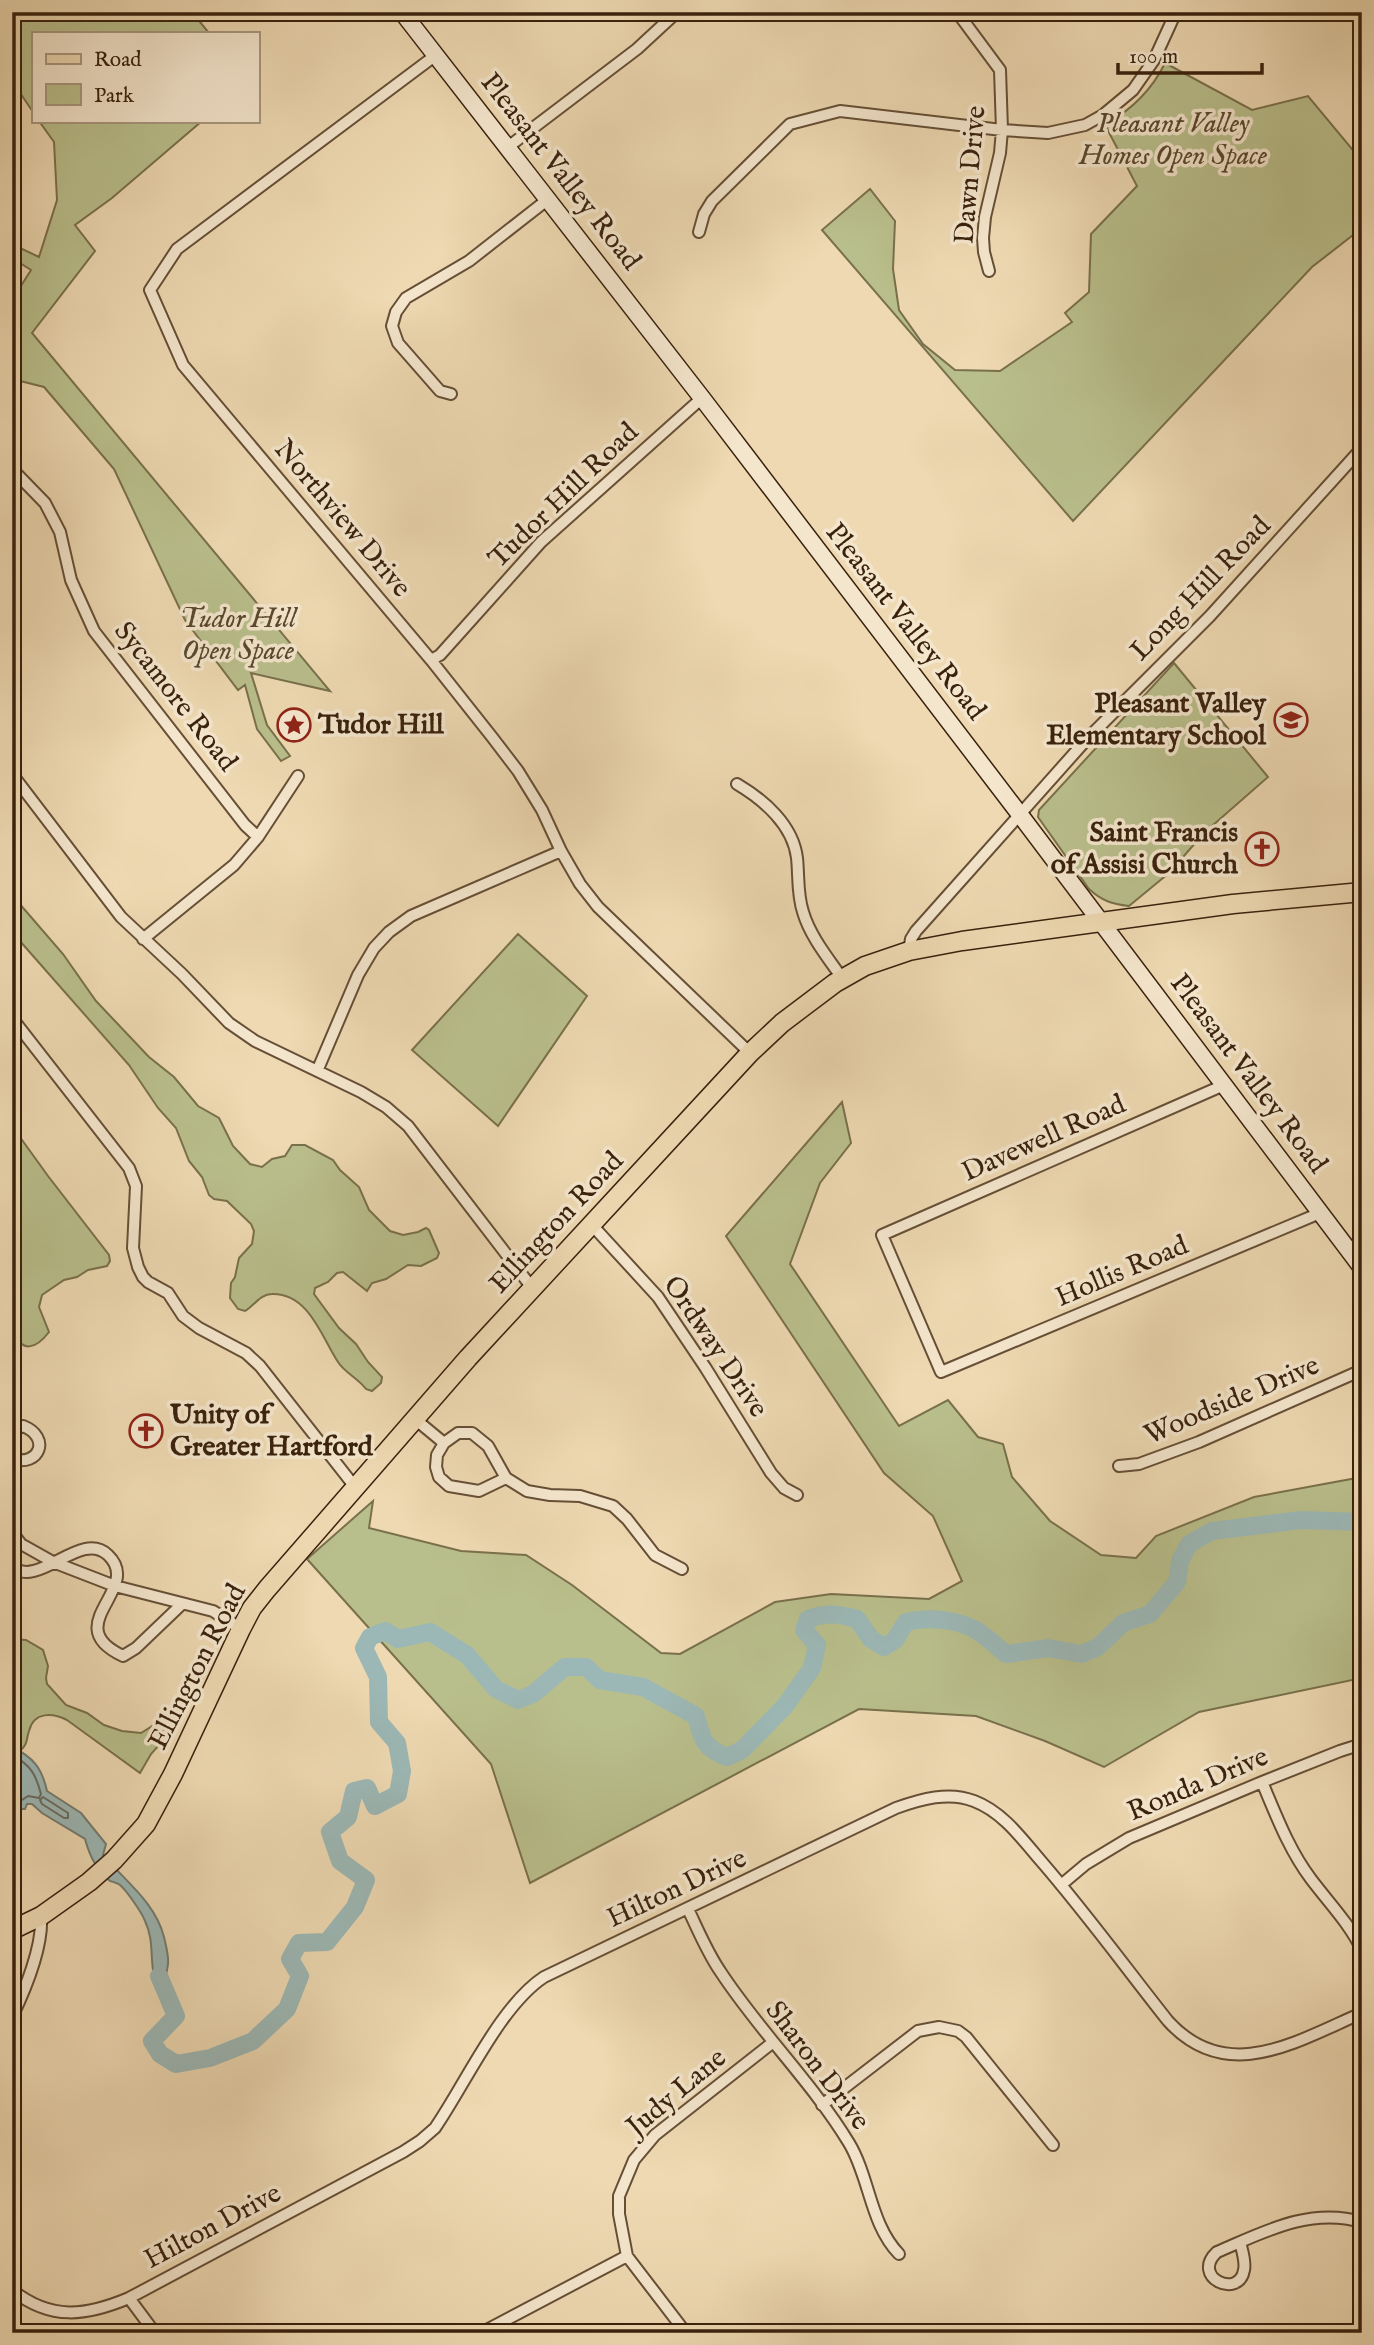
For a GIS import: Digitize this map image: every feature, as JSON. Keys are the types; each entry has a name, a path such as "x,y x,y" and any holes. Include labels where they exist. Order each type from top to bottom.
{"main road":[{"name":"Pleasant Valley Road","path":"402,12 702,398 1362,1268"},
{"name":"Ellington Road","path":"12,1930 41,1916 98,1874 133,1840 155,1810 241,1629 252,1608 267,1589 415,1419 750,1053 815,996 865,966 909,951 1100,921 1288,898 1362,892"}],"street":[{"path":"508,146 637,48 677,12"},
{"name":"Dawn Drive","path":"957,12 1000,70 1000,153 984,227 984,252 989,271"},
{"path":"699,232 704,214 712,201 790,124 840,111 1002,130 1048,132 1085,125 1103,115 1133,90 1154,60 1177,12"},
{"name":"Northview Drive","path":"436,55 177,249 150,290 183,365 431,660 517,771 542,810 580,884 598,907 750,1053"},
{"path":"451,394 440,391 398,343 392,326 396,312 406,298 469,261 547,200"},
{"name":"Tudor Hill Road","path":"431,660 440,655 541,541 702,398"},
{"name":"Long Hill Road","path":"909,951 916,931 1106,718 1252,572 1362,448"},
{"name":"Sycamore Road","path":"12,469 46,503 60,532 71,580 94,631 245,825 258,837"},
{"path":"12,774 121,917 229,1023 255,1041 318,1069 386,1107 408,1126 533,1289"},
{"path":"144,939 234,865 258,837 298,776"},
{"path":"737,784 766,804 791,839 797,860 798,895 805,918 842,978"},
{"path":"318,1069 358,975 373,948 389,932 411,916 561,851"},
{"path":"12,1018 129,1168 136,1186 133,1248 138,1267 148,1283 167,1293 183,1316 199,1328 246,1353 260,1366 355,1487"},
{"name":"Davewell Road","path":"941,1372 882,1234 1224,1085"},
{"name":"Hollis Road","path":"941,1372 1320,1213"},
{"name":"Ordway Drive","path":"592,1225 658,1297 771,1473 784,1488 797,1495"},
{"name":"Woodside Drive","path":"1119,1466 1139,1464 1199,1442 1362,1370"},
{"path":"415,1419 444,1443"},
{"path":"12,1430 23,1426 36,1433 39,1440 37,1453 31,1459 12,1459"},
{"path":"506,1478 479,1491 449,1486 439,1477 436,1455 444,1443 458,1433 472,1433 488,1446 506,1478 527,1491 580,1496 613,1506 655,1555 682,1569"},
{"path":"12,1532 21,1544 53,1562 115,1586 213,1611 241,1629"},
{"path":"12,1567 18,1572 34,1573 78,1551 93,1549 106,1552 114,1562 118,1574 97,1627 100,1640 108,1649 122,1656 136,1648 182,1604"},
{"name":"Ronda Drive","path":"1061,1885 1086,1864 1129,1838 1262,1782 1362,1744"},
{"path":"1262,1782 1295,1856 1351,1929 1362,1950"},
{"name":"Hilton Drive","path":"12,2290 43,2308 73,2313 92,2311 129,2298 403,2152 420,2141 440,2120 509,2011 531,1986 544,1977 915,1801 946,1796 972,1800 1002,1818 1061,1885 1168,2021 1177,2031 1199,2046 1233,2055 1266,2052 1362,2014"},
{"name":"Sharon Drive","path":"688,1909 718,1969 849,2143 883,2232 899,2254"},
{"path":"12,2017 23,1995 42,1930 41,1916"},
{"path":"822,2105 918,2032 939,2027 958,2031 966,2037 1053,2145"},
{"name":"Judy Lane","path":"686,2333 627,2256 619,2214 619,2196 634,2160 655,2135 772,2043"},
{"path":"1240,2242 1269,2229 1306,2218 1336,2217 1362,2222"},
{"path":"481,2333 627,2256"},
{"path":"129,2298 155,2333"}],"green space":[{"path":"12,12 192,12 208,32 32,32 32,111 12,81"},
{"name":"Pleasant Valley Homes Open Space","path":"1165,63 1252,110 1308,96 1362,161 1362,228 1312,267 1073,521 822,230 870,189 895,221 893,269 899,310 923,344 955,370 1000,371 1072,322 1065,313 1089,292 1091,234 1137,186 1105,125 1124,113 1140,98"},
{"name":"Tudor Hill Open Space","path":"40,122 201,122 112,198 75,225 95,251 32,333 330,691 251,673 267,725 290,756 281,761 257,729 245,685 238,690 185,620 114,469 44,387 12,379 12,300 31,270 12,258 12,244 39,257 57,200 54,142"},
{"path":"1174,663 1268,777 1204,833 1169,873 1129,906 1117,904 1103,899 1089,889 1038,817 1039,810"},
{"path":"12,895 63,954 96,1001 149,1057 174,1077 198,1106 219,1118 233,1146 250,1164 262,1167 272,1159 285,1156 292,1145 305,1145 333,1160 359,1187 369,1210 390,1231 403,1235 426,1228 429,1230 439,1253 437,1258 421,1266 408,1265 386,1279 372,1283 367,1291 343,1272 337,1273 328,1282 315,1288 314,1294 339,1328 356,1344 382,1377 381,1383 372,1391 366,1389 341,1366 313,1319 296,1301 272,1294 261,1298 245,1311 238,1309 230,1298 231,1283 239,1258 252,1244 254,1231 251,1224 227,1201 214,1199 209,1195 202,1177 189,1161 176,1128 158,1108 129,1065 12,932"},
{"path":"518,934 587,996 498,1126 412,1050"},
{"path":"842,1102 851,1143 820,1183 790,1264 899,1426 948,1400 978,1437 1003,1444 1012,1477 1050,1521 1101,1555 1136,1558 1156,1536 1254,1497 1362,1477 1362,1678 1199,1712 1104,1767 1045,1741 976,1716 859,1709 530,1883 491,1764 307,1559 373,1501 369,1528 461,1551 526,1555 572,1585 661,1653 680,1654 775,1602 831,1594 929,1599 962,1581 933,1516 884,1473 726,1236"},
{"path":"12,1126 109,1255 110,1261 107,1266 64,1280 42,1295 39,1307 49,1332 39,1342 29,1346 20,1343 12,1330"},
{"path":"12,1639 26,1640 43,1650 48,1666 47,1684 66,1705 87,1713 104,1725 122,1731 141,1733 154,1725 166,1731 167,1736 151,1754 140,1773 67,1720 56,1716 45,1715 35,1720 31,1724 23,1748 20,1751 12,1747"}],"water":[{"path":"12,1747 36,1764 47,1791 81,1813 106,1844 103,1855 154,1913 160,1924 167,1951 165,1982 169,1998 165,1998 155,1979 151,1941 143,1917 123,1888 110,1881 97,1867 85,1839 32,1804 27,1804 25,1809 12,1809"}],"waterway":[{"path":"159,1976 176,2016 152,2041 160,2054 176,2064 210,2058 253,2041 287,2009 300,1976 290,1959 299,1943 327,1942 355,1907 366,1880 340,1861 330,1832 348,1817 354,1791 367,1788 375,1806 398,1794 402,1771 397,1743 379,1722 378,1677 364,1648 370,1637 385,1631 398,1639 430,1632 467,1655 496,1689 518,1700 533,1694 565,1667 586,1667 600,1680 643,1687 696,1716 708,1746 727,1757 742,1750 785,1706 812,1668 817,1645 804,1630 808,1619 833,1614 857,1619 871,1639 884,1647 895,1640 906,1622 932,1619 958,1623 974,1629 1006,1654 1048,1648 1082,1654 1098,1647 1123,1623 1150,1614 1177,1582 1180,1561 1189,1544 1212,1531 1301,1520 1362,1522"}],"place":[{"name":"Pleasant Valley Elementary School","path":"1291,720"},
{"name":"Tudor Hill","path":"294,725"},
{"name":"Saint Francis of Assisi Church","path":"1262,849"},
{"name":"Unity of Greater Hartford","path":"146,1431"}]}
